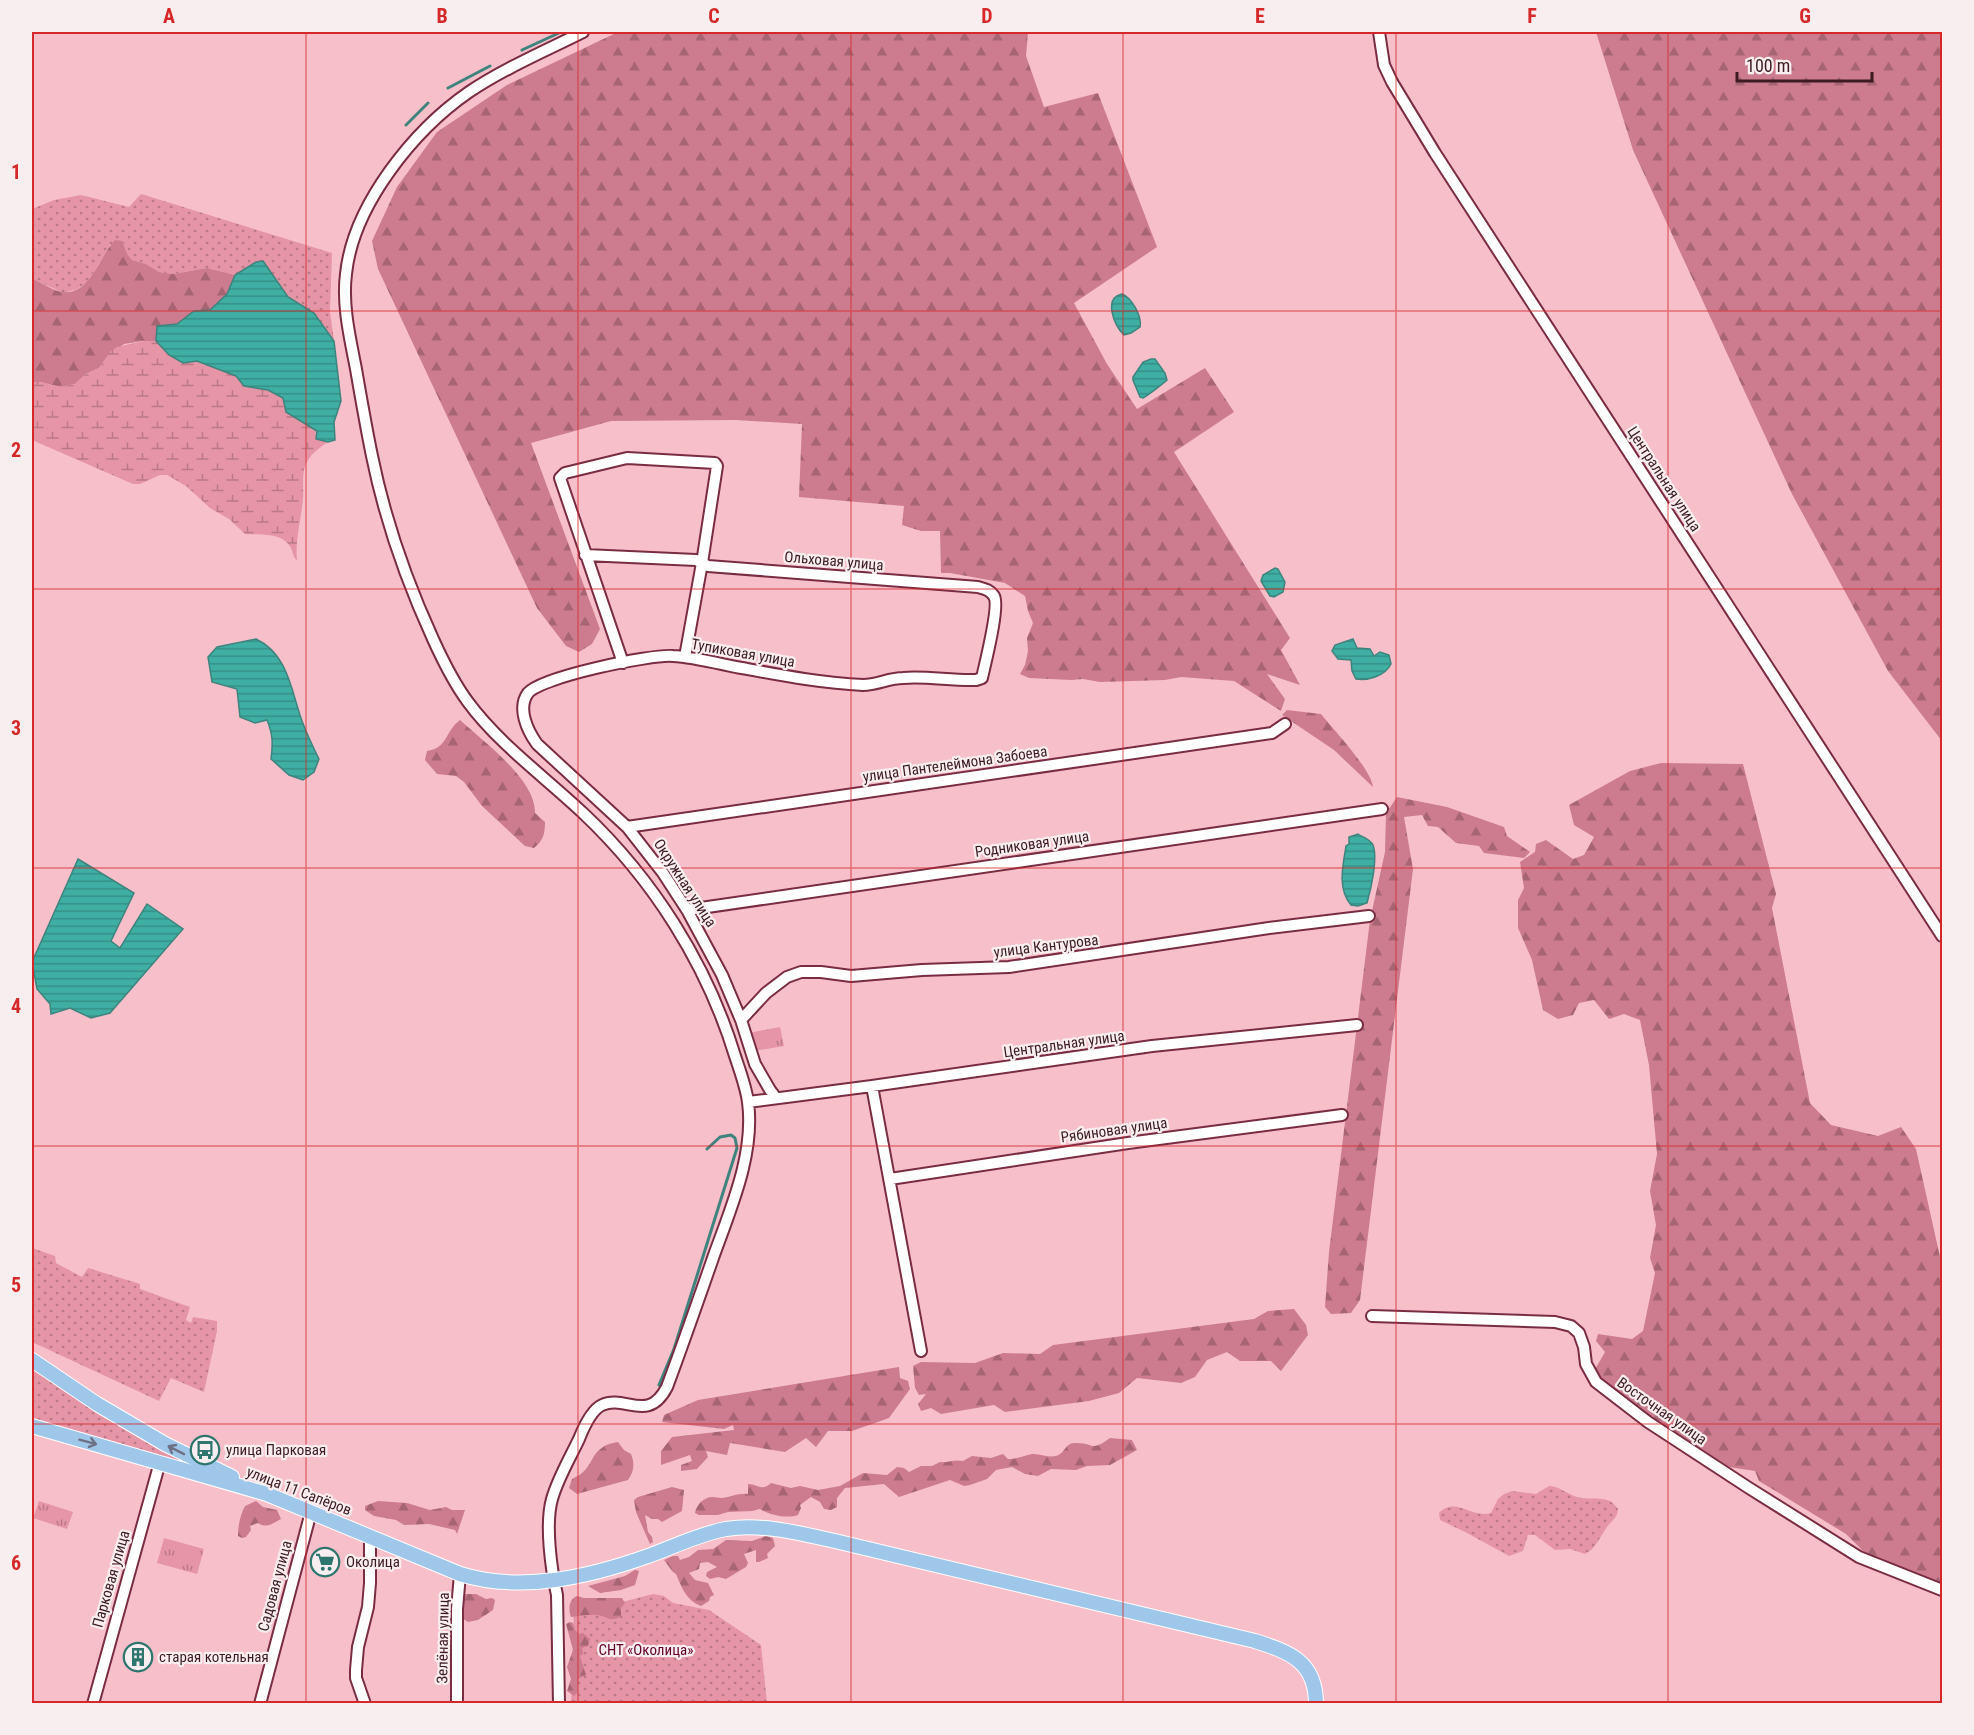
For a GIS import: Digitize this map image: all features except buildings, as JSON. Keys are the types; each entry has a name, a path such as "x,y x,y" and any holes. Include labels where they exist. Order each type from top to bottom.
{"main road":[{"path":"32,1360 97,1404 165,1444 267,1494"},
{"name":"улица 11 Сапёров","path":"32,1426 267,1494 460,1574 502,1583 554,1580 611,1567 723,1529 738,1527 777,1529 847,1544 1255,1641 1290,1653 1299,1661 1308,1672 1314,1686 1316,1704"}],"street":[{"path":"559,1704 557,1595 550,1528 552,1500 594,1411 602,1405 642,1407 654,1403 667,1387 736,1194 749,1128 748,1102 723,1019 675,923 615,844 489,727 469,704 450,676 419,608 390,529 374,464 349,332 345,274 359,223 371,200 392,169 435,120 465,95 495,76 583,32"},
{"name":"Центральная улица","path":"1378,32 1384,65 1388,74 1435,153 1942,936"},
{"path":"623,663 562,483 562,475 621,458 714,463 717,466 685,657"},
{"name":"Ольховая улица","path":"585,555 696,560 708,566 987,589 996,600 982,678"},
{"name":"Тупиковая улица","path":"524,716 524,702 527,694 533,688 570,675 652,656 685,657 800,678 865,685 902,678 966,681 982,678"},
{"name":"Окружная улица","path":"524,716 528,730 537,744 627,827 663,873 687,910 722,975 741,1020 755,1064 776,1098"},
{"name":"улица Пантелеймона Забоева","path":"627,827 1260,735 1276,731 1285,724"},
{"name":"Родниковая улица","path":"687,910 1382,809"},
{"name":"улица Кантурова","path":"741,1020 766,993 787,977 801,972 852,976 922,970 1009,968 1369,916"},
{"name":"Центральная улица","path":"748,1102 1152,1046 1357,1025"},
{"path":"872,1086 921,1351"},
{"name":"Рябиновая улица","path":"890,1179 1128,1143 1342,1115"},
{"name":"Восточная улица","path":"1372,1316 1555,1322 1571,1326 1581,1337 1586,1364 1596,1383 1648,1422 1860,1557 1942,1590"},
{"name":"Парковая улица","path":"93,1704 159,1462"},
{"name":"Садовая улица","path":"260,1704 311,1512"},
{"path":"365,1704 356,1678 356,1670 358,1647 369,1595 370,1536"},
{"name":"Зелёная улица","path":"457,1704 457,1609 460,1574"}],"green space":[{"path":"618,32 1028,32 1026,56 1044,107 1098,93 1157,247 1074,303 1107,364 1137,409 1205,368 1234,412 1174,452 1290,638 1281,650 1300,685 1267,674 1285,699 1281,711 1234,681 1181,677 1165,680 1100,682 1083,679 1029,678 1020,674 1025,665 1028,651 1027,638 1033,623 1025,596 1005,583 941,573 940,531 921,531 902,525 904,506 799,497 802,424 735,420 611,421 531,443 600,629 592,644 579,652 566,646 537,608 378,269 372,241 397,187 437,132 507,85"},
{"path":"1596,32 1942,32 1942,741 1888,671 1792,494 1633,150"},
{"path":"141,194 332,253 330,312 334,341 314,313 288,297 263,261 256,262 235,275 207,268 173,274 159,272 146,264 132,260 122,241 110,245 88,282 77,289 64,293 32,279 32,209 54,200 81,195 129,207"},
{"path":"115,240 122,241 132,260 146,264 159,272 173,274 207,268 235,275 227,294 210,310 194,311 177,324 158,326 156,341 124,344 107,357 99,368 86,374 75,384 60,387 32,382 32,279 59,291 73,291 88,281"},
{"path":"144,341 156,341 169,355 182,363 197,361 237,376 244,386 268,390 283,398 286,412 317,431 316,439 328,442 311,456 304,470 297,561 291,548 282,539 270,535 245,534 229,519 210,508 186,486 167,475 133,484 32,440 32,382 60,387 75,384 86,374 99,368 111,351 117,347"},
{"path":"1287,710 1321,714 1359,760 1371,779 1373,787 1334,750 1282,715"},
{"path":"460,720 507,762 527,788 533,800 535,813 545,822 543,837 534,848 525,846 482,806 464,782 456,776 437,774 425,760 427,751 443,743"},
{"path":"1661,763 1743,764 1776,894 1772,908 1810,1103 1831,1125 1878,1136 1901,1127 1916,1149 1942,1266 1942,1399 1940,1406 1942,1410 1942,1585 1869,1557 1846,1534 1759,1481 1755,1471 1729,1467 1600,1384 1594,1371 1605,1352 1596,1341 1598,1334 1632,1339 1643,1331 1655,1273 1650,1258 1656,1225 1650,1191 1657,1154 1649,1065 1640,1020 1624,1014 1609,1019 1594,1000 1579,1003 1573,1015 1558,1019 1543,1010 1532,960 1518,928 1518,900 1524,888 1520,862 1535,852 1536,844 1546,840 1573,859 1584,855 1594,837 1574,825 1569,805 1630,771"},
{"path":"1397,797 1447,807 1504,827 1507,836 1530,852 1524,858 1484,853 1479,846 1456,843 1438,827 1428,826 1422,815 1404,817 1413,869 1360,1300 1351,1313 1331,1314 1325,1307 1329,1252 1370,920 1385,852 1386,813"},
{"path":"780,1027 784,1046 754,1051 749,1033"},
{"path":"32,1248 55,1256 56,1263 82,1277 88,1268 140,1284 140,1289 190,1307 186,1320 191,1323 193,1317 217,1321 217,1331 204,1392 171,1378 159,1401 32,1342"},
{"path":"1294,1309 1306,1325 1308,1335 1281,1371 1271,1361 1240,1361 1227,1352 1207,1360 1195,1377 1181,1383 1137,1378 1119,1393 1089,1401 1005,1412 994,1405 941,1414 931,1408 921,1411 918,1404 926,1394 919,1395 915,1388 913,1366 921,1362 975,1363 1003,1353 1040,1354 1053,1345 1254,1319 1268,1311"},
{"path":"32,1366 206,1470 32,1421"},
{"path":"899,1367 900,1378 908,1381 910,1389 889,1418 852,1431 828,1431 816,1447 806,1438 785,1452 730,1443 727,1455 706,1451 708,1457 697,1469 681,1471 681,1465 692,1461 690,1455 661,1465 661,1451 672,1437 734,1430 733,1425 724,1429 662,1422 664,1415 698,1400"},
{"path":"1110,1438 1132,1440 1137,1450 1110,1465 1087,1466 1076,1470 1051,1469 1038,1476 1025,1474 1012,1467 996,1470 987,1479 970,1485 964,1486 950,1480 899,1497 884,1484 845,1488 837,1498 837,1507 831,1510 824,1509 820,1502 811,1497 800,1505 798,1515 789,1517 760,1509 718,1515 695,1513 699,1504 706,1498 748,1494 748,1484 765,1487 771,1483 791,1488 800,1486 818,1490 840,1486 863,1473 887,1475 897,1467 909,1472 921,1466 963,1461 972,1456 991,1458 1003,1454 1008,1459 1032,1454 1057,1456 1072,1443 1095,1446"},
{"path":"618,1442 624,1450 631,1454 633,1467 628,1480 577,1494 569,1488 572,1479 588,1467 598,1451 606,1445"},
{"path":"1549,1486 1581,1498 1609,1501 1618,1509 1615,1518 1596,1544 1585,1554 1570,1549 1555,1550 1535,1535 1528,1535 1523,1551 1509,1556 1440,1520 1439,1513 1445,1508 1458,1507 1477,1513 1491,1513 1498,1499 1504,1494 1512,1491 1536,1494"},
{"path":"672,1487 684,1490 682,1511 662,1522 645,1515 648,1532 653,1542 650,1544 636,1512 634,1500"},
{"path":"39,1501 73,1512 67,1529 33,1518"},
{"path":"256,1501 263,1507 277,1510 281,1519 273,1524 258,1523 250,1526 251,1530 246,1537 242,1538 238,1536 242,1513 245,1506"},
{"path":"378,1501 407,1503 430,1510 446,1507 452,1510 465,1510 457,1534 455,1530 429,1524 404,1525 396,1520 374,1516 365,1510 365,1506"},
{"path":"766,1536 773,1538 775,1546 767,1554 768,1558 756,1562 756,1550 744,1554 748,1563 746,1567 726,1579 718,1577 710,1579 706,1576 707,1572 717,1567 708,1562 700,1563 699,1569 689,1573 695,1580 708,1583 714,1595 701,1606 688,1597 676,1574 664,1560 678,1556 680,1560 698,1550 713,1549 726,1540 752,1541"},
{"path":"164,1538 204,1549 197,1574 157,1563"},
{"path":"635,1570 639,1571 635,1585 621,1590 600,1593 588,1586 625,1576"},
{"path":"458,1594 476,1594 486,1599 492,1598 495,1600 493,1610 478,1620 468,1622 457,1618"},
{"name":"СНТ «Околица»","path":"653,1594 664,1596 673,1603 709,1610 761,1645 767,1703 571,1704 574,1608 626,1601"},
{"path":"577,1596 622,1598 625,1603 621,1608 621,1616 614,1619 594,1615 571,1617 570,1605 572,1599"},
{"path":"570,1622 579,1634 583,1633 590,1639 588,1646 582,1648 583,1654 580,1656 586,1675 578,1679 578,1692 574,1696 567,1691 571,1679 567,1667 573,1650 566,1624"}],"water":[{"path":"263,261 288,297 314,313 334,341 341,401 334,422 335,440 328,442 316,439 317,431 286,412 283,398 268,390 244,386 236,376 197,361 183,363 169,355 156,341 157,326 177,324 194,311 210,310 227,294 235,275 256,262"},
{"path":"1122,294 1133,303 1140,323 1140,327 1124,335 1112,312 1113,301 1116,296"},
{"path":"1155,359 1167,380 1143,398 1140,397 1133,377 1143,362"},
{"path":"1275,568 1278,569 1285,582 1283,592 1274,597 1270,596 1261,581 1263,575"},
{"path":"256,639 267,646 282,663 302,721 319,759 314,772 303,780 289,775 271,759 272,739 267,720 255,723 240,717 237,689 212,682 208,657 217,647"},
{"path":"1353,639 1357,648 1370,649 1374,656 1380,652 1389,655 1391,664 1385,672 1376,677 1356,679 1352,671 1351,660 1338,659 1332,651 1335,645"},
{"path":"1358,834 1372,843 1375,858 1367,903 1358,906 1351,905 1347,899 1342,877 1349,837"},
{"path":"78,859 134,893 111,941 120,948 147,904 183,929 110,1013 91,1018 70,1008 51,1014 50,1004 37,989 32,962"}],"waterway":[{"path":"522,50 561,32"},
{"path":"448,88 490,66"},
{"path":"406,125 428,103"},
{"path":"659,1385 674,1349 737,1148 735,1138 731,1135 720,1137 707,1149"}],"place":[{"name":"улица Парковая","path":"205,1450"},
{"name":"Околица","path":"325,1562"},
{"name":"старая котельная","path":"138,1657"}]}
